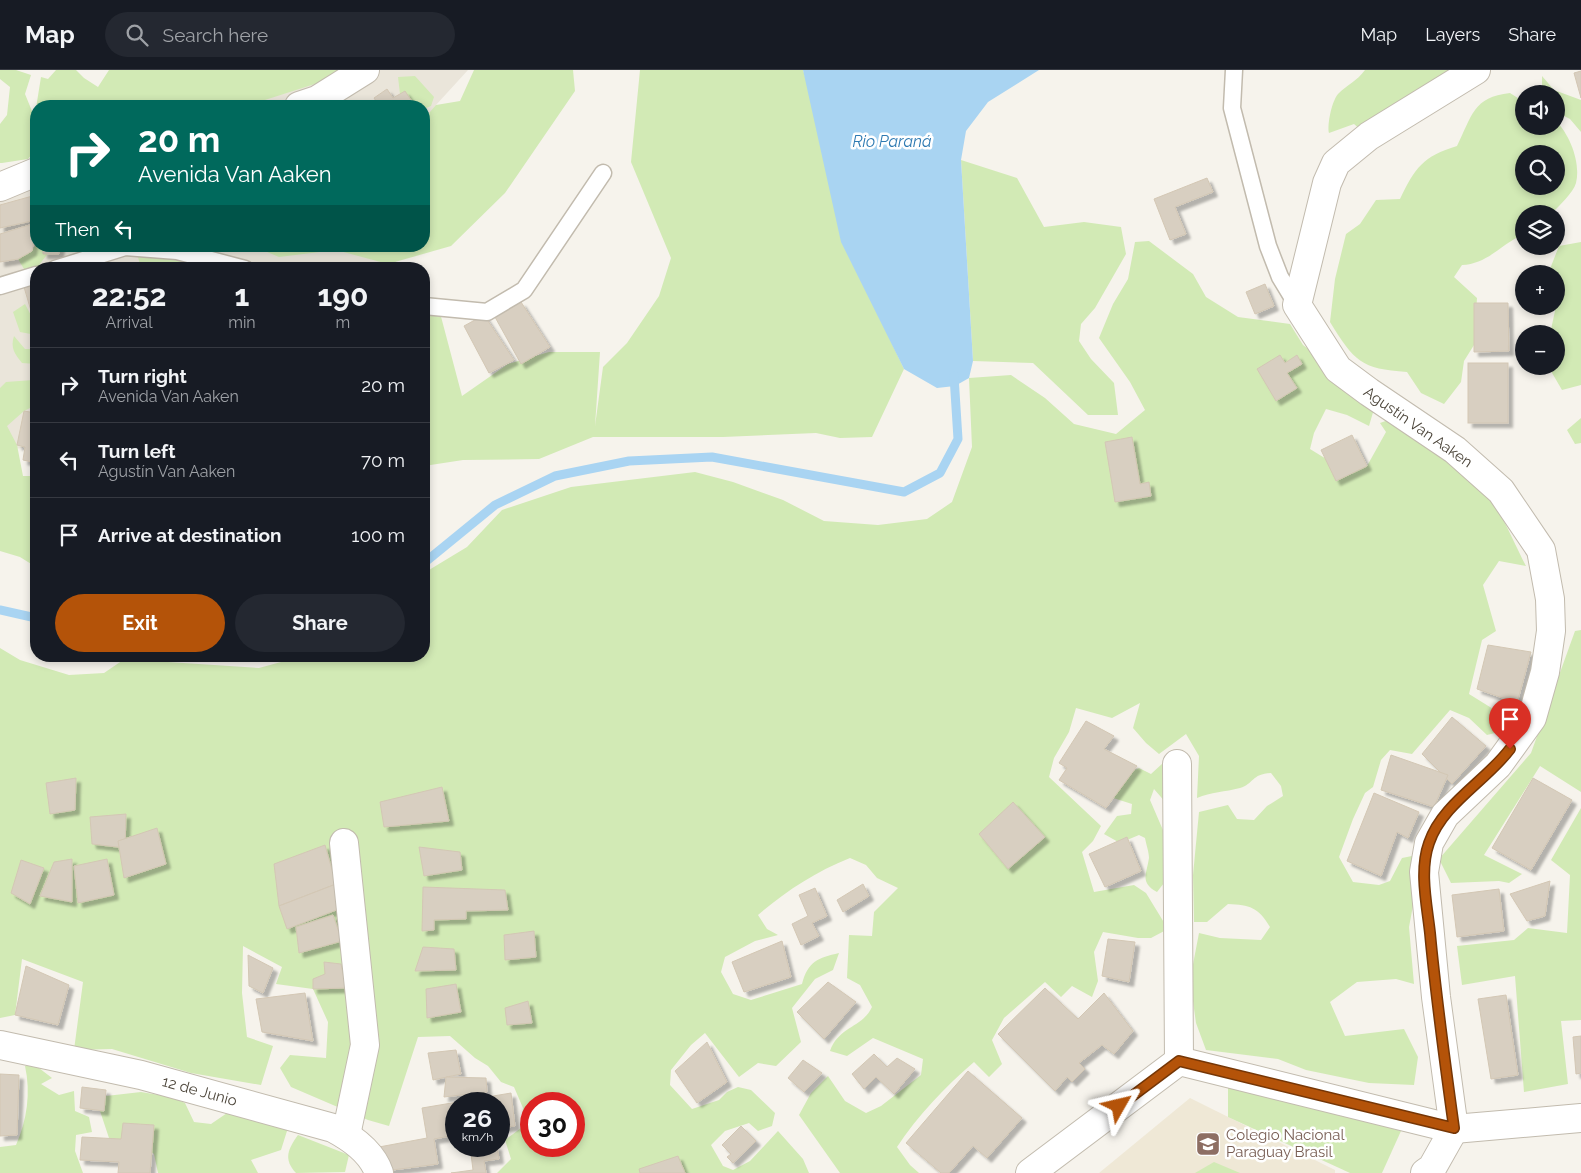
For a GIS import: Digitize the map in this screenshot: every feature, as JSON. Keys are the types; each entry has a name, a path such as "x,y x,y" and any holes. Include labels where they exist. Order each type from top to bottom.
{"street":[{"path":"316,100 365,70"},
{"path":"1297,305 1327,183 1336,163 1369,136 1476,70"},
{"path":"0,187 30,174"},
{"name":"Agustín Van Aaken","path":"1297,305 1338,369 1368,392 1455,450 1501,490 1541,550 1550,599 1551,631 1545,672 1532,718 1498,765 1445,815 1429,843 1424,872 1436,998 1454,1128"},
{"path":"1177,764 1179,1061"},
{"path":"344,843 365,1045 346,1135"},
{"name":"12 de Junio","path":"0,1045 150,1078 333,1128 346,1135 375,1160 379,1173"},
{"path":"1179,1061 1454,1128 1581,1118"},
{"path":"1030,1173 1179,1061"},
{"path":"1425,1173 1432,1168 1454,1128"}],"lane":[{"path":"1234,70 1232,108 1268,246 1280,278 1297,305"},
{"path":"430,307 488,312 524,290 603,173"},
{"path":"77,262 109,252"},
{"path":"181,252 219,262"},
{"path":"0,286 30,277"}],"shaded area":[{"path":"309,70 468,70 436,105 430,130 430,100 242,100"},
{"path":"30,184 30,252 398,252 396,262 30,262 30,447 0,451 0,197"},
{"name":"Colegio Nacional Paraguay Brasil","path":"1190,1098 1335,1170 1335,1173 1099,1173"}],"green space":[{"path":"0,70 16,70 31,75 25,94 30,106 30,156 28,159 0,163 0,124 7,115 10,87 0,79"},
{"path":"56,70 76,70 98,87 109,70 339,70 321,82 265,100 37,100 41,77 48,79"},
{"path":"474,70 573,70 575,91 505,193 451,246 430,252 430,112 436,105 460,101"},
{"path":"640,70 803,70 876,310 904,369 872,437 840,438 816,433 723,437 593,437 539,459 463,460 430,465 430,316 439,309 462,396 508,364 549,352 600,352 595,426 603,367 627,343 659,296 671,258 631,162"},
{"path":"1365,70 1466,70 1361,130 1354,124 1329,133 1329,119 1336,97"},
{"path":"415,76 434,97 431,106 430,100 411,100 400,94 398,77"},
{"path":"1542,76 1550,85 1542,85"},
{"path":"1510,93 1515,96 1515,135 1565,135 1565,133 1576,158 1576,183 1560,205 1515,205 1515,239 1479,261 1462,265 1454,277 1477,298 1474,345 1464,361 1461,382 1444,404 1421,393 1407,372 1391,371 1369,365 1360,360 1346,346 1330,322 1335,279 1346,234 1360,224 1376,200 1400,199 1410,179 1421,165 1436,154 1457,146 1475,110 1488,99"},
{"path":"1565,94 1581,100 1581,132 1570,119 1565,116"},
{"path":"961,160 1017,178 1044,227 1084,222 1121,227 1126,254 1095,308 1081,324 1079,341 1091,359 1114,383 1118,415 1088,415 1033,363 973,361"},
{"path":"1149,241 1193,274 1206,297 1238,317 1290,324 1303,345 1322,359 1374,409 1369,426 1347,415 1326,409 1314,433 1310,449 1336,465 1367,466 1386,432 1380,423 1394,418 1436,447 1475,480 1496,507 1526,566 1499,561 1483,585 1496,631 1482,640 1469,694 1498,712 1495,733 1487,735 1469,718 1450,710 1412,754 1390,750 1381,760 1373,787 1365,793 1339,857 1353,882 1379,885 1390,881 1402,858 1417,855 1415,895 1409,927 1414,984 1396,979 1357,982 1330,1002 1345,1036 1404,1029 1418,1057 1414,1085 1369,1083 1306,1070 1278,1059 1206,1050 1196,1023 1190,980 1199,933 1220,938 1261,940 1270,927 1253,908 1236,904 1228,904 1207,922 1194,922 1193,875 1199,812 1228,805 1237,819 1254,820 1267,806 1283,796 1281,786 1271,773 1260,775 1240,788 1197,798 1199,756 1186,734 1159,754 1133,728 1140,703 1112,718 1076,708 1069,732 1054,758 1049,777 1101,826 1093,841 1082,852 1094,892 1134,885 1146,893 1168,929 1151,938 1138,938 1103,932 1094,952 1098,981 1092,997 1072,986 1061,997 1045,982 1004,1018 992,1040 1002,1064 989,1077 974,1062 932,1102 897,1147 910,1165 919,1173 840,1173 799,1115 811,1093 828,1076 845,1101 866,1113 881,1106 921,1075 923,1059 873,1038 847,1056 830,1051 839,1037 868,1014 872,1007 860,985 847,978 849,935 872,936 874,912 898,888 877,878 866,865 850,858 825,869 801,883 758,915 767,929 778,935 755,941 725,957 721,972 733,994 751,1000 802,984 804,976 811,965 820,959 839,953 833,970 815,979 792,1008 801,1042 776,1066 758,1063 739,1077 705,1033 691,1045 671,1070 670,1085 692,1109 719,1100 727,1092 738,1087 751,1090 775,1113 772,1126 758,1131 749,1123 725,1131 711,1145 723,1166 733,1170 750,1161 778,1131 803,1159 809,1173 497,1173 511,1159 510,1136 520,1129 520,1157 585,1157 585,1092 520,1092 520,1101 514,1087 501,1082 488,1066 475,1058 450,1036 418,1037 389,1126 368,1120 291,1087 280,1068 290,1055 326,1058 328,1022 313,989 276,984 282,967 243,946 242,993 247,1037 273,1046 261,1085 191,1073 112,1049 74,1050 83,982 22,959 15,1015 0,1018 0,648 20,660 69,675 104,673 120,662 168,662 259,668 281,662 430,662 430,569 467,547 502,510 571,487 695,472 733,482 783,500 824,521 878,525 927,519 952,502 972,447 969,378 1011,375 1045,398 1074,424 1116,434 1145,410 1130,382 1099,338 1113,304 1128,279 1135,242"},
{"path":"1581,242 1581,385 1562,390 1553,375 1565,375 1565,325 1552,325 1554,315 1565,315 1565,265 1552,265 1555,255 1565,255 1565,245"},
{"path":"30,252 49,252 41,262 30,262 30,269 24,269 18,259"},
{"path":"137,252 187,252 198,262 139,262"},
{"path":"267,252 320,252 279,257"},
{"path":"343,252 430,252 395,262 381,262"},
{"path":"25,304 30,313 30,334 20,332 13,312"},
{"path":"14,336 25,349 30,349 30,364 22,363 15,354"},
{"path":"30,380 30,408 7,426 17,445 23,476 30,476 30,563 20,557 0,551 0,388 6,382"},
{"path":"1581,418 1581,443 1575,444 1567,430"},
{"path":"1581,630 1581,792 1540,766 1484,855 1522,874 1509,883 1499,881 1451,883 1439,859 1531,753 1575,631"},
{"path":"1175,752 1167,804 1154,789 1150,800 1178,865 1157,892 1146,881 1149,853 1145,838 1139,835 1120,843 1104,834 1117,816 1131,814 1132,804 1107,796 1118,778 1139,768 1151,774"},
{"path":"1581,808 1581,1020 1561,1021 1568,1084 1524,1092 1515,976 1462,985 1457,946 1514,940 1528,928 1567,933 1570,875 1551,860"},
{"path":"35,1065 52,1078 41,1084 59,1095 74,1091 75,1111 89,1117 92,1132 76,1135 75,1151 83,1173 0,1173 0,1147 16,1145 23,1126 28,1096 25,1066"},
{"path":"1228,1084 1401,1131 1382,1173 1350,1173 1228,1117"},
{"path":"141,1092 171,1097 185,1103 194,1122 211,1124 230,1111 285,1118 287,1131 281,1150 251,1160 258,1173 158,1173 154,1154 132,1138 111,1144 100,1111 106,1096"},
{"path":"298,1135 349,1155 345,1172 296,1173 289,1163 288,1154"},
{"path":"1214,1162 1240,1173 1195,1173"}],"water":[{"name":"Rio Paraná","path":"803,70 1039,70 988,102 966,131 961,160 973,361 969,378 955,386 937,388 904,369 841,242"}],"building":[{"path":"1581,71 1581,98 1574,73"},
{"path":"387,89 393,98 405,91 411,100 375,100 374,98"},
{"path":"1207,178 1213,192 1175,207 1186,234 1170,240 1154,199"},
{"path":"30,197 30,221 0,228 0,205"},
{"path":"30,225 30,252 18,259 0,262 0,234"},
{"path":"43,252 59,252 59,254 43,254"},
{"path":"1265,284 1274,306 1255,314 1246,292"},
{"path":"30,285 30,307 24,287"},
{"path":"521,302 550,347 521,364 495,317"},
{"path":"1474,303 1508,303 1509,351 1474,352"},
{"path":"484,315 514,360 489,373 464,326"},
{"path":"1280,355 1285,363 1297,355 1302,364 1287,373 1297,388 1276,401 1257,369"},
{"path":"1468,363 1508,363 1508,423 1468,423"},
{"path":"24,411 30,412 30,462 23,460 25,447 17,445"},
{"path":"1352,435 1367,466 1336,481 1321,450"},
{"path":"1132,437 1140,484 1149,482 1151,496 1115,502 1105,442"},
{"path":"1488,645 1531,652 1517,703 1477,689"},
{"path":"1452,717 1486,746 1452,784 1422,754"},
{"path":"1086,721 1114,736 1104,749 1137,766 1106,808 1059,780 1067,768 1059,763"},
{"path":"1391,755 1448,775 1434,807 1381,790"},
{"path":"76,778 75,810 50,814 46,783"},
{"path":"1533,778 1572,800 1531,870 1492,848"},
{"path":"442,787 449,821 384,827 380,802"},
{"path":"1374,793 1419,812 1408,838 1397,832 1381,876 1347,861"},
{"path":"1013,802 1045,837 1008,869 979,834"},
{"path":"126,814 125,848 92,844 90,817"},
{"path":"157,828 166,864 124,878 118,841"},
{"path":"1127,837 1141,871 1105,887 1089,854"},
{"path":"325,845 336,884 279,906 274,864"},
{"path":"419,847 460,852 462,870 424,876"},
{"path":"72,859 72,902 40,896 54,862"},
{"path":"107,859 114,895 78,903 74,866"},
{"path":"21,860 44,868 30,904 11,893"},
{"path":"1550,881 1545,916 1527,921 1510,894"},
{"path":"336,884 339,909 287,929 279,906"},
{"path":"863,884 869,896 843,912 837,900"},
{"path":"423,887 505,890 508,910 466,911 466,919 434,920 434,930 422,931"},
{"path":"815,888 827,916 812,923 819,936 801,945 792,924 808,916 799,895"},
{"path":"1499,889 1504,931 1457,937 1452,895"},
{"path":"333,915 342,941 299,953 296,927"},
{"path":"534,931 536,957 505,960 504,935"},
{"path":"1108,939 1135,942 1129,982 1102,976"},
{"path":"782,941 791,977 744,992 732,962"},
{"path":"423,947 454,949 456,970 415,971"},
{"path":"248,955 273,968 263,993 249,986"},
{"path":"324,962 341,964 346,988 313,989 313,979 325,974"},
{"path":"26,966 69,985 58,1025 15,1015"},
{"path":"828,982 856,1002 824,1039 797,1012"},
{"path":"456,984 461,1012 427,1018 426,989"},
{"path":"1045,988 1078,1019 1104,993 1133,1031 1114,1054 1102,1045 1079,1063 1085,1069 1072,1082 1067,1077 1055,1091 998,1034"},
{"path":"305,993 313,1041 262,1032 256,999"},
{"path":"1506,995 1518,1075 1491,1079 1478,999"},
{"path":"528,1001 532,1023 507,1025 505,1008"},
{"path":"1581,1036 1581,1073 1576,1074 1573,1037"},
{"path":"707,1042 727,1082 697,1103 675,1071"},
{"path":"456,1050 461,1074 433,1080 428,1053"},
{"path":"874,1054 887,1067 897,1058 915,1069 894,1094 876,1077 864,1089 852,1074"},
{"path":"803,1060 822,1073 804,1092 788,1078"},
{"path":"968,1071 1022,1118 987,1158 973,1146 949,1173 941,1173 906,1143"},
{"path":"0,1074 19,1075 17,1135 0,1136"},
{"path":"446,1077 486,1078 487,1092 445,1092 444,1097"},
{"path":"82,1087 106,1090 104,1111 80,1108"},
{"path":"510,1093 515,1126 510,1127"},
{"path":"445,1104 445,1137 434,1139 438,1164 385,1171 379,1147 427,1138 422,1108"},
{"path":"123,1123 154,1125 150,1173 118,1173 119,1162 80,1160 82,1137 121,1139"},
{"path":"741,1126 756,1141 733,1163 727,1157 731,1154 722,1145"},
{"path":"678,1156 685,1173 640,1173 639,1169"},
{"path":"471,1157 499,1157 499,1159 484,1161 486,1173 451,1173 473,1170"}],"waterway":[{"path":"430,558 495,505 555,476 629,461 712,457 904,492 940,473 958,439 954,376"},
{"path":"0,610 30,617"}],"place":[{"name":"Colegio Nacional Paraguay Brasil","path":"1208,1144"}],"route":[{"path":"1119,1106 1179,1061 1454,1128 1436,998 1424,872 1429,843 1445,815 1498,765 1510,749"}]}
